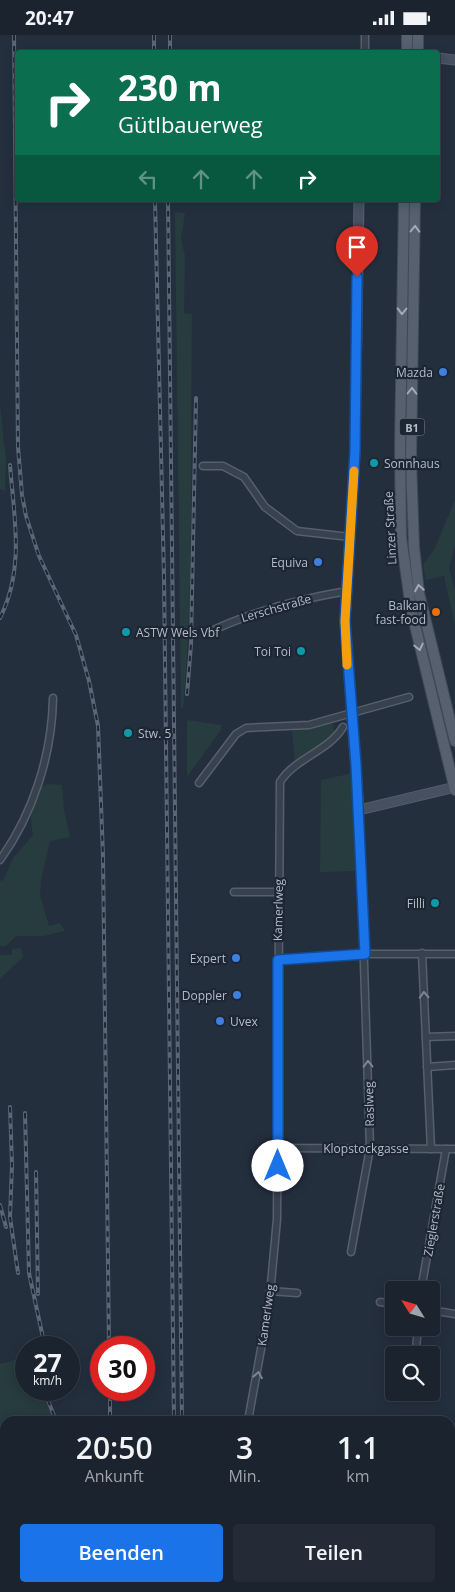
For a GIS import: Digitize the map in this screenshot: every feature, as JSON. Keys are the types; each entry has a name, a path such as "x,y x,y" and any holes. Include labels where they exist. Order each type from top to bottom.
{"main road":[{"path":"406,50 407,35"},
{"path":"418,35 418,50"},
{"name":"Linzer Straße","path":"404,202 400,447 401,537 411,609 455,788"},
{"name":"Linzer Straße","path":"415,202 411,460 414,547 419,593 455,741"}],"street":[{"path":"365,35 365,50"},
{"path":"440,58 455,59"},
{"path":"359,202 355,451 347,591 346,650 359,810 455,788"},
{"path":"203,466 223,466 244,477 265,507 297,531 350,537"},
{"name":"Lerschstraße","path":"207,633 237,619 324,595 347,591"},
{"path":"199,783 236,735 246,729 295,727 409,697"},
{"path":"0,860 13,843 38,782 49,746 53,698"},
{"name":"Kamerlweg","path":"249,1416 265,1328 277,1219 280,782 294,767 337,736 342,727"},
{"name":"Raslweg","path":"351,1252 370,1148 359,810"},
{"path":"234,892 278,892"},
{"path":"422,953 431,1149"},
{"path":"278,960 365,954 455,954"},
{"path":"426,1037 455,1036"},
{"path":"428,1067 455,1065"},
{"name":"Klopstockgasse","path":"278,1148 455,1149"},
{"name":"Zieglerstraße","path":"423,1281 446,1149"},
{"path":"270,1291 297,1293"},
{"path":"380,1302 385,1303"},
{"path":"440,1312 455,1314"}],"green space":[{"path":"175,212 185,213 181,239 185,256 184,313 192,314 191,561 183,708 181,708"},
{"path":"0,406 6,460 5,491 0,489"},
{"path":"455,500 455,546 449,568 455,591 455,625 444,576 426,580 423,565 434,550"},
{"path":"187,720 221,725 221,730 187,777"},
{"path":"332,721 335,735 295,763 292,731"},
{"path":"353,773 357,871 320,872 321,780"},
{"path":"47,784 62,785 64,810 70,837 50,841 41,880 40,896 49,926 60,923 65,931 44,936 16,936 6,946 0,946 0,880 3,881 13,858 33,835 31,806 36,794"},
{"path":"21,948 23,957 0,979 0,955 12,955 12,949"},
{"path":"15,1360 15,1401 46,1401 52,1416 0,1416 0,1364"}],"railway":[{"path":"14,35 15,138"},
{"path":"154,35 154,50"},
{"path":"170,35 170,50"},
{"path":"16,202 18,447 22,495 26,516 39,556 76,635 89,681 98,726 103,856 109,1336"},
{"path":"155,202 164,577 174,1416"},
{"path":"168,202 182,1416"},
{"path":"187,694 191,644 196,398"},
{"path":"0,618 13,581 15,562 15,523 10,465"},
{"path":"10,1107 12,1165 10,1217 18,1273"},
{"path":"25,1113 29,1273 43,1336"},
{"path":"36,1172 38,1294"},
{"path":"0,1205 6,1227"},
{"path":"48,1401 54,1416"},
{"path":"110,1401 110,1416"}],"slow traffic":[{"path":"347,665 345,621 354,471"}],"place":[{"name":"Mazda","path":"443,372"},
{"name":"Sonnhaus","path":"374,463"},
{"name":"Equiva","path":"318,562"},
{"name":"Balkan fast-food","path":"436,612"},
{"name":"ASTW Wels Vbf","path":"126,632"},
{"name":"Toi Toi","path":"301,651"},
{"name":"Stw. 5","path":"128,733"},
{"name":"Filli","path":"435,903"},
{"name":"Expert","path":"236,958"},
{"name":"Doppler","path":"237,995"},
{"name":"Uvex","path":"220,1021"}],"route":[{"path":"278,1166 278,960 365,954 356,765 345,621 354,483 357,277"}]}
